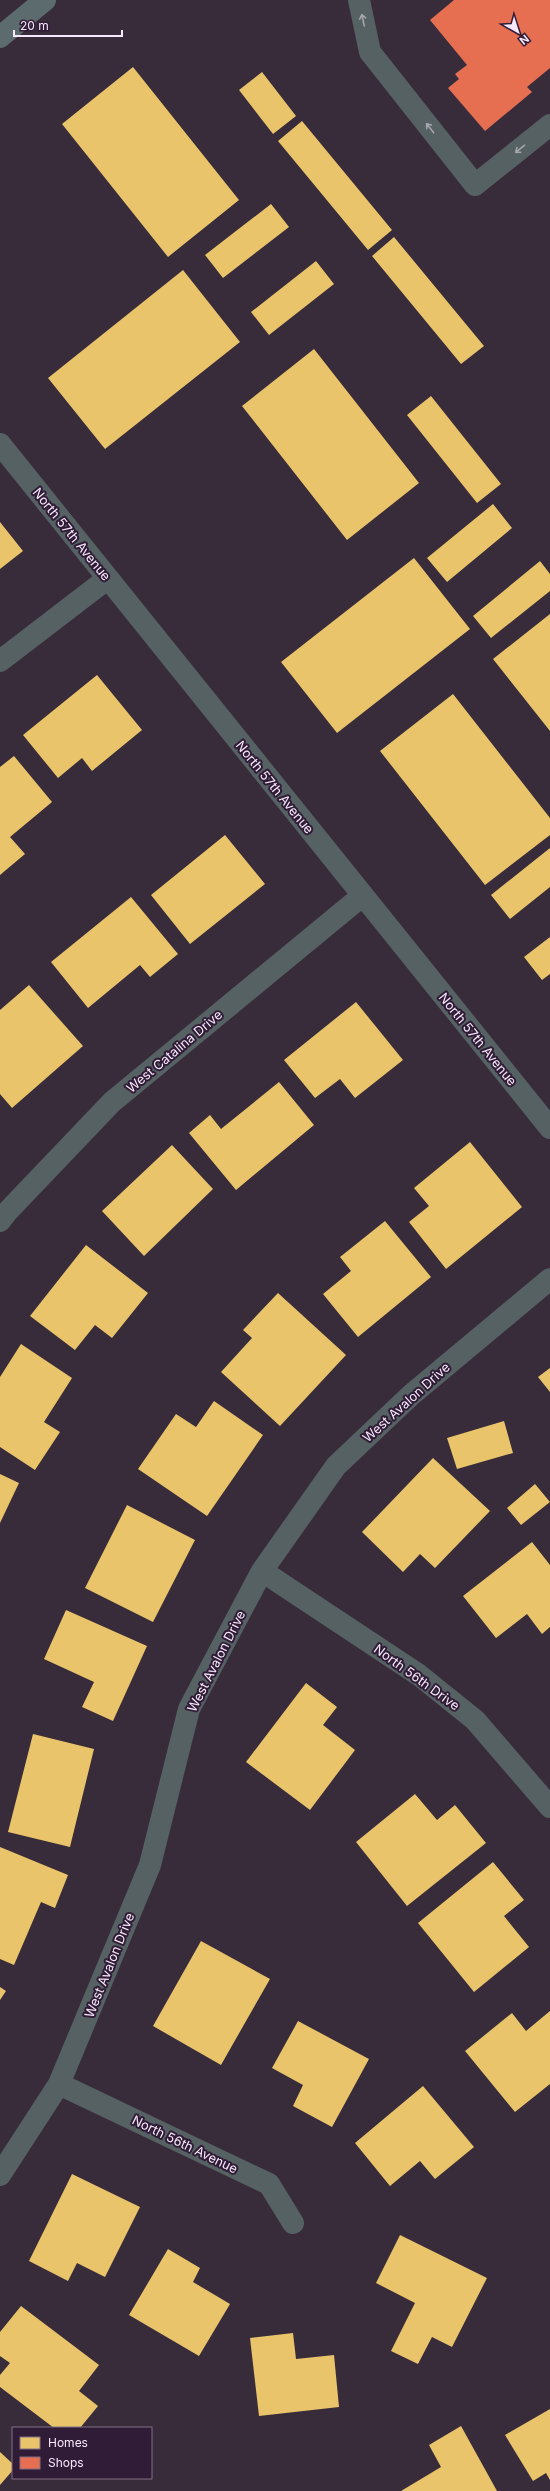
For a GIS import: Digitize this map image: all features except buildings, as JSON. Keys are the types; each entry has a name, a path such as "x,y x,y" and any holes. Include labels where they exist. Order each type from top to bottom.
{"main road":[{"path":"0,37 45,0"}],"street":[{"path":"359,0 370,52 475,185 550,125"},
{"name":"North 57th Avenue","path":"0,444 550,1128"},
{"path":"0,661 108,579"},
{"name":"West Catalina Drive","path":"0,1221 112,1102 362,896"},
{"name":"West Avalon Drive","path":"0,2175 60,2084 150,1865 190,1709 262,1571 336,1466 411,1395 550,1279"},
{"name":"North 56th Drive","path":"262,1571 419,1675 475,1720 550,1807"},
{"name":"North 56th Avenue","path":"60,2084 269,2184 293,2223"}]}
